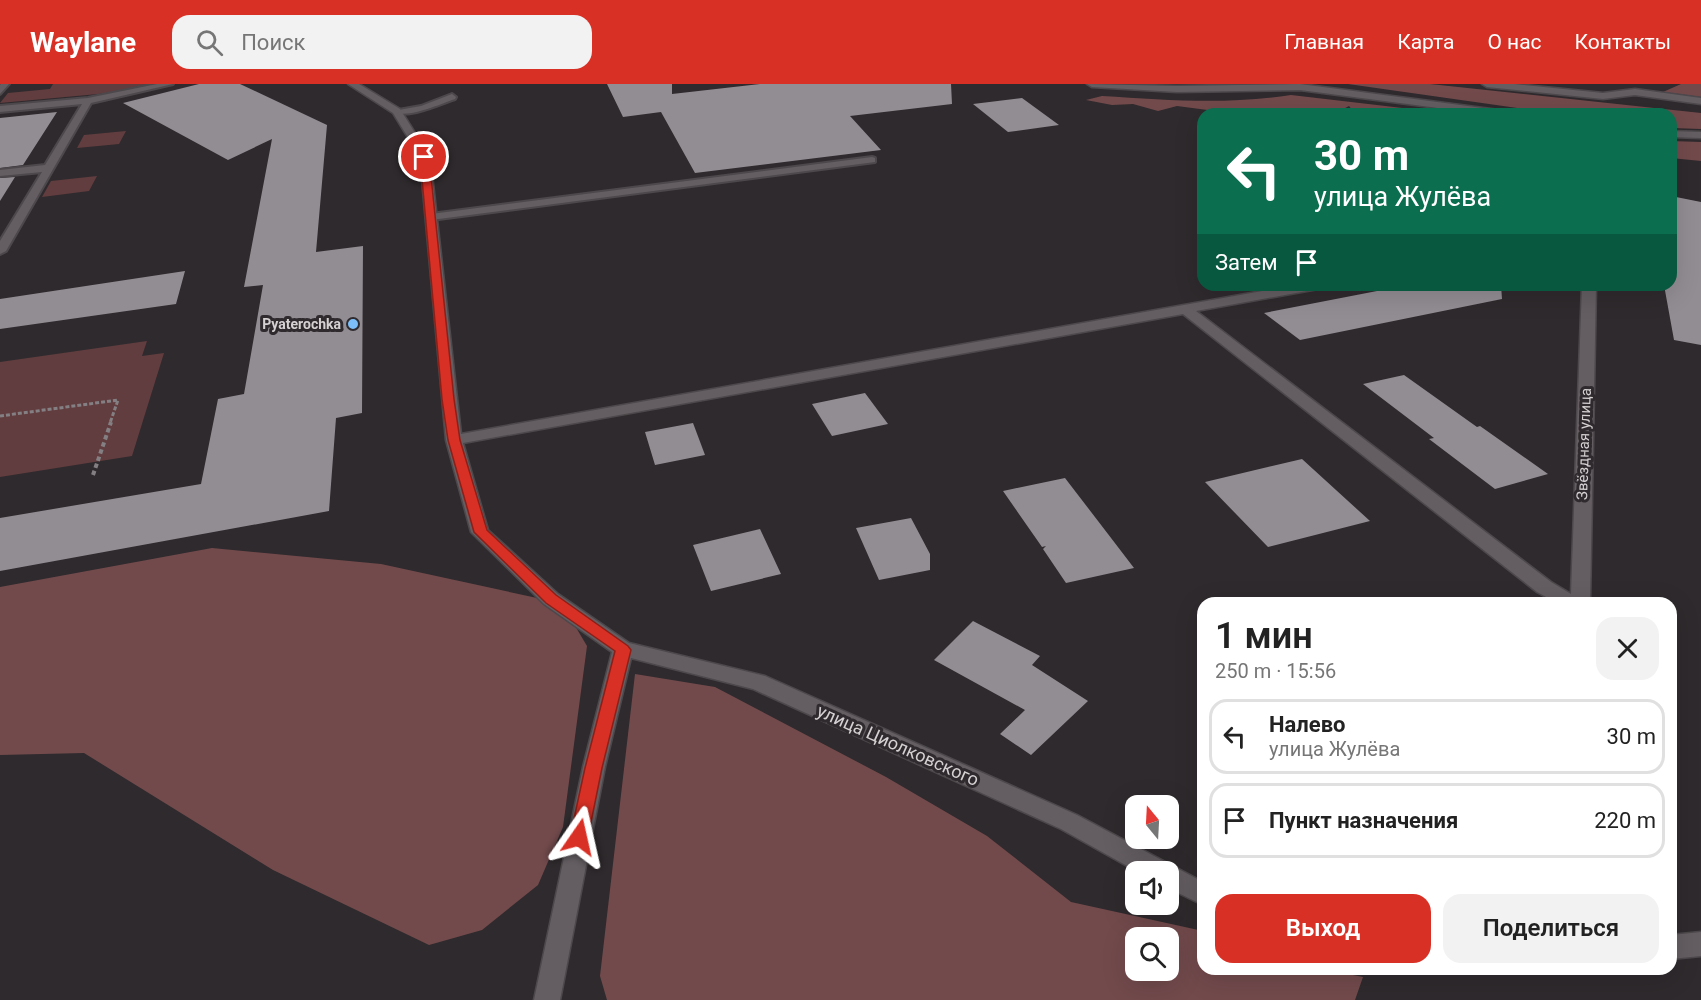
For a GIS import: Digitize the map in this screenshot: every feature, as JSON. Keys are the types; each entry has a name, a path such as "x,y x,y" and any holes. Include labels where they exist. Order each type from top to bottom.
{"street":[{"path":"353,84 397,111 424,157 454,440 480,532 551,599 623,650 594,768 547,1000"},
{"path":"1092,84 1177,89 1300,87 1460,108"},
{"path":"1487,84 1603,96 1635,92 1646,84"},
{"path":"1567,84 1701,101"},
{"path":"1677,134 1701,135"},
{"path":"454,440 1285,291"},
{"name":"Звёздная улица","path":"1580,597 1589,291"},
{"path":"1185,309 1544,587 1562,597"},
{"name":"улица Циолковского","path":"623,650 758,682 1069,822 1141,861"},
{"path":"1179,882 1197,891"},
{"path":"1677,946 1701,944"}],"lane":[{"path":"0,91 5,84"},
{"path":"0,110 88,101 169,84"},
{"path":"397,111 423,108 452,98"},
{"path":"0,251 88,101"},
{"path":"431,217 872,160"},
{"path":"0,173 49,168"}],"path":[{"path":"0,416 118,400 93,475"}],"shaded area":[{"path":"53,84 157,84 120,92 0,103 8,93 50,89"},
{"path":"1348,84 1430,84 1654,108 1518,108"},
{"path":"1681,84 1701,84 1701,97 1663,92"},
{"path":"1291,95 1403,108 1351,108 1349,106 1345,108 1197,109 1177,106 1158,111 1133,104 1112,105 1086,100 1102,96 1220,101"},
{"path":"1677,110 1701,113 1701,129 1677,128"},
{"path":"126,131 119,144 77,148 84,135"},
{"path":"1677,141 1701,142 1701,161 1677,159"},
{"path":"97,176 89,191 42,197 51,181"},
{"path":"147,341 142,356 164,353 132,456 0,477 0,362"},
{"path":"212,548 381,564 537,598 568,614 587,646 563,827 538,885 482,930 429,945 273,870 84,753 0,755 0,587"},
{"path":"635,674 715,687 886,777 987,836 1071,902 1197,930 1197,975 1353,975 1363,977 1355,1000 607,1000 600,976"}],"building":[{"path":"199,84 240,84 327,125 316,252 363,246 362,413 336,418 329,511 0,571 0,518 201,484 218,399 244,394 263,285 244,287 272,139 228,160 123,103"},
{"path":"607,84 672,84 672,94 760,84 951,84 952,104 850,116 881,150 695,173 661,112 623,117"},
{"path":"1022,98 1059,125 1008,132 973,104"},
{"path":"57,112 23,165 0,168 0,118"},
{"path":"15,177 0,201 0,178"},
{"path":"1677,197 1701,202 1701,345 1674,340 1665,291 1677,291"},
{"path":"185,271 176,304 0,329 0,299"},
{"path":"1377,291 1501,291 1502,299 1300,340 1264,313"},
{"path":"1404,375 1548,474 1495,489 1429,439 1434,438 1363,384"},
{"path":"865,393 888,424 832,436 812,404"},
{"path":"693,423 705,455 655,465 645,432"},
{"path":"1302,459 1370,521 1268,547 1205,482"},
{"path":"1065,478 1134,568 1066,583 1043,549 1046,546 1042,547 1003,491"},
{"path":"911,518 930,554 930,570 879,580 856,528"},
{"path":"760,529 781,574 711,591 693,545"},
{"path":"973,621 1040,656 1032,665 1088,701 1031,755 1000,734 1025,710 934,660"}],"place":[{"name":"Pyaterochka","path":"353,324"}],"route":[{"path":"424,157 454,440 480,532 551,599 623,650 579,837"}]}
